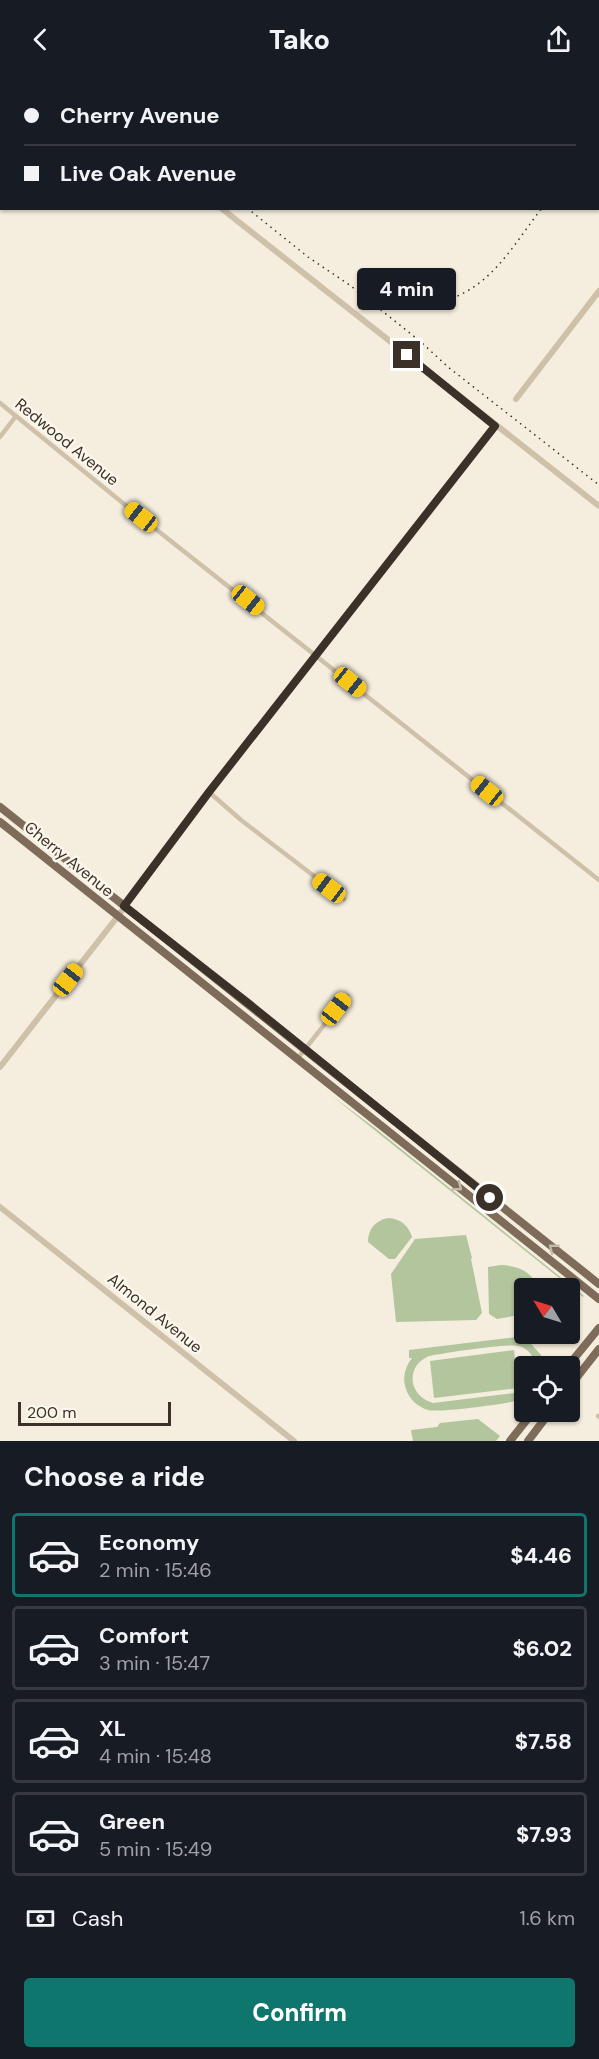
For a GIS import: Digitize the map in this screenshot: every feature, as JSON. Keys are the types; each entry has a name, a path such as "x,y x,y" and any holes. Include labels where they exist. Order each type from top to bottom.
{"main road":[{"name":"Cherry Avenue","path":"0,807 599,1284"},
{"name":"Cherry Avenue","path":"0,822 599,1299"},
{"path":"576,1356 599,1328"},
{"path":"580,1373 599,1349"},
{"path":"510,1441 525,1422"},
{"path":"528,1441 542,1422"}],"street":[{"path":"224,210 599,506"},
{"path":"516,399 599,291"},
{"name":"Redwood Avenue","path":"0,402 599,880"},
{"path":"0,437 16,416"},
{"path":"0,1067 118,915 209,792 495,426"},
{"path":"209,792 241,820 344,899"},
{"path":"298,1058 347,996"},
{"name":"Almond Avenue","path":"0,1207 294,1441"}],"green space":[{"path":"332,1096 562,1278 559,1278"},
{"path":"388,1218 403,1223 412,1237 395,1259 389,1259 368,1242 373,1226"},
{"path":"466,1235 482,1313 476,1320 396,1322 391,1274 415,1239"},
{"path":"501,1265 514,1267 524,1271 532,1278 514,1278 514,1316 497,1319 489,1314 488,1267"},
{"path":"514,1337 514,1344 531,1344 541,1356 531,1356 523,1347 512,1345 429,1356 416,1367 413,1381 418,1394 433,1403 514,1393 514,1401 435,1411 421,1407 407,1393 404,1377 412,1358 409,1358 409,1350"},
{"path":"514,1350 514,1388 434,1398 430,1361"},
{"path":"478,1419 500,1436 496,1441 413,1441 411,1430 437,1427 440,1423"}],"railway":[{"path":"249,210 308,257 351,286 421,342 448,367 599,485"},
{"path":"370,296 399,304 429,304 443,301 471,289 507,255 541,210"}],"route":[{"path":"407,355 495,426 209,792 124,906 490,1198"}]}
